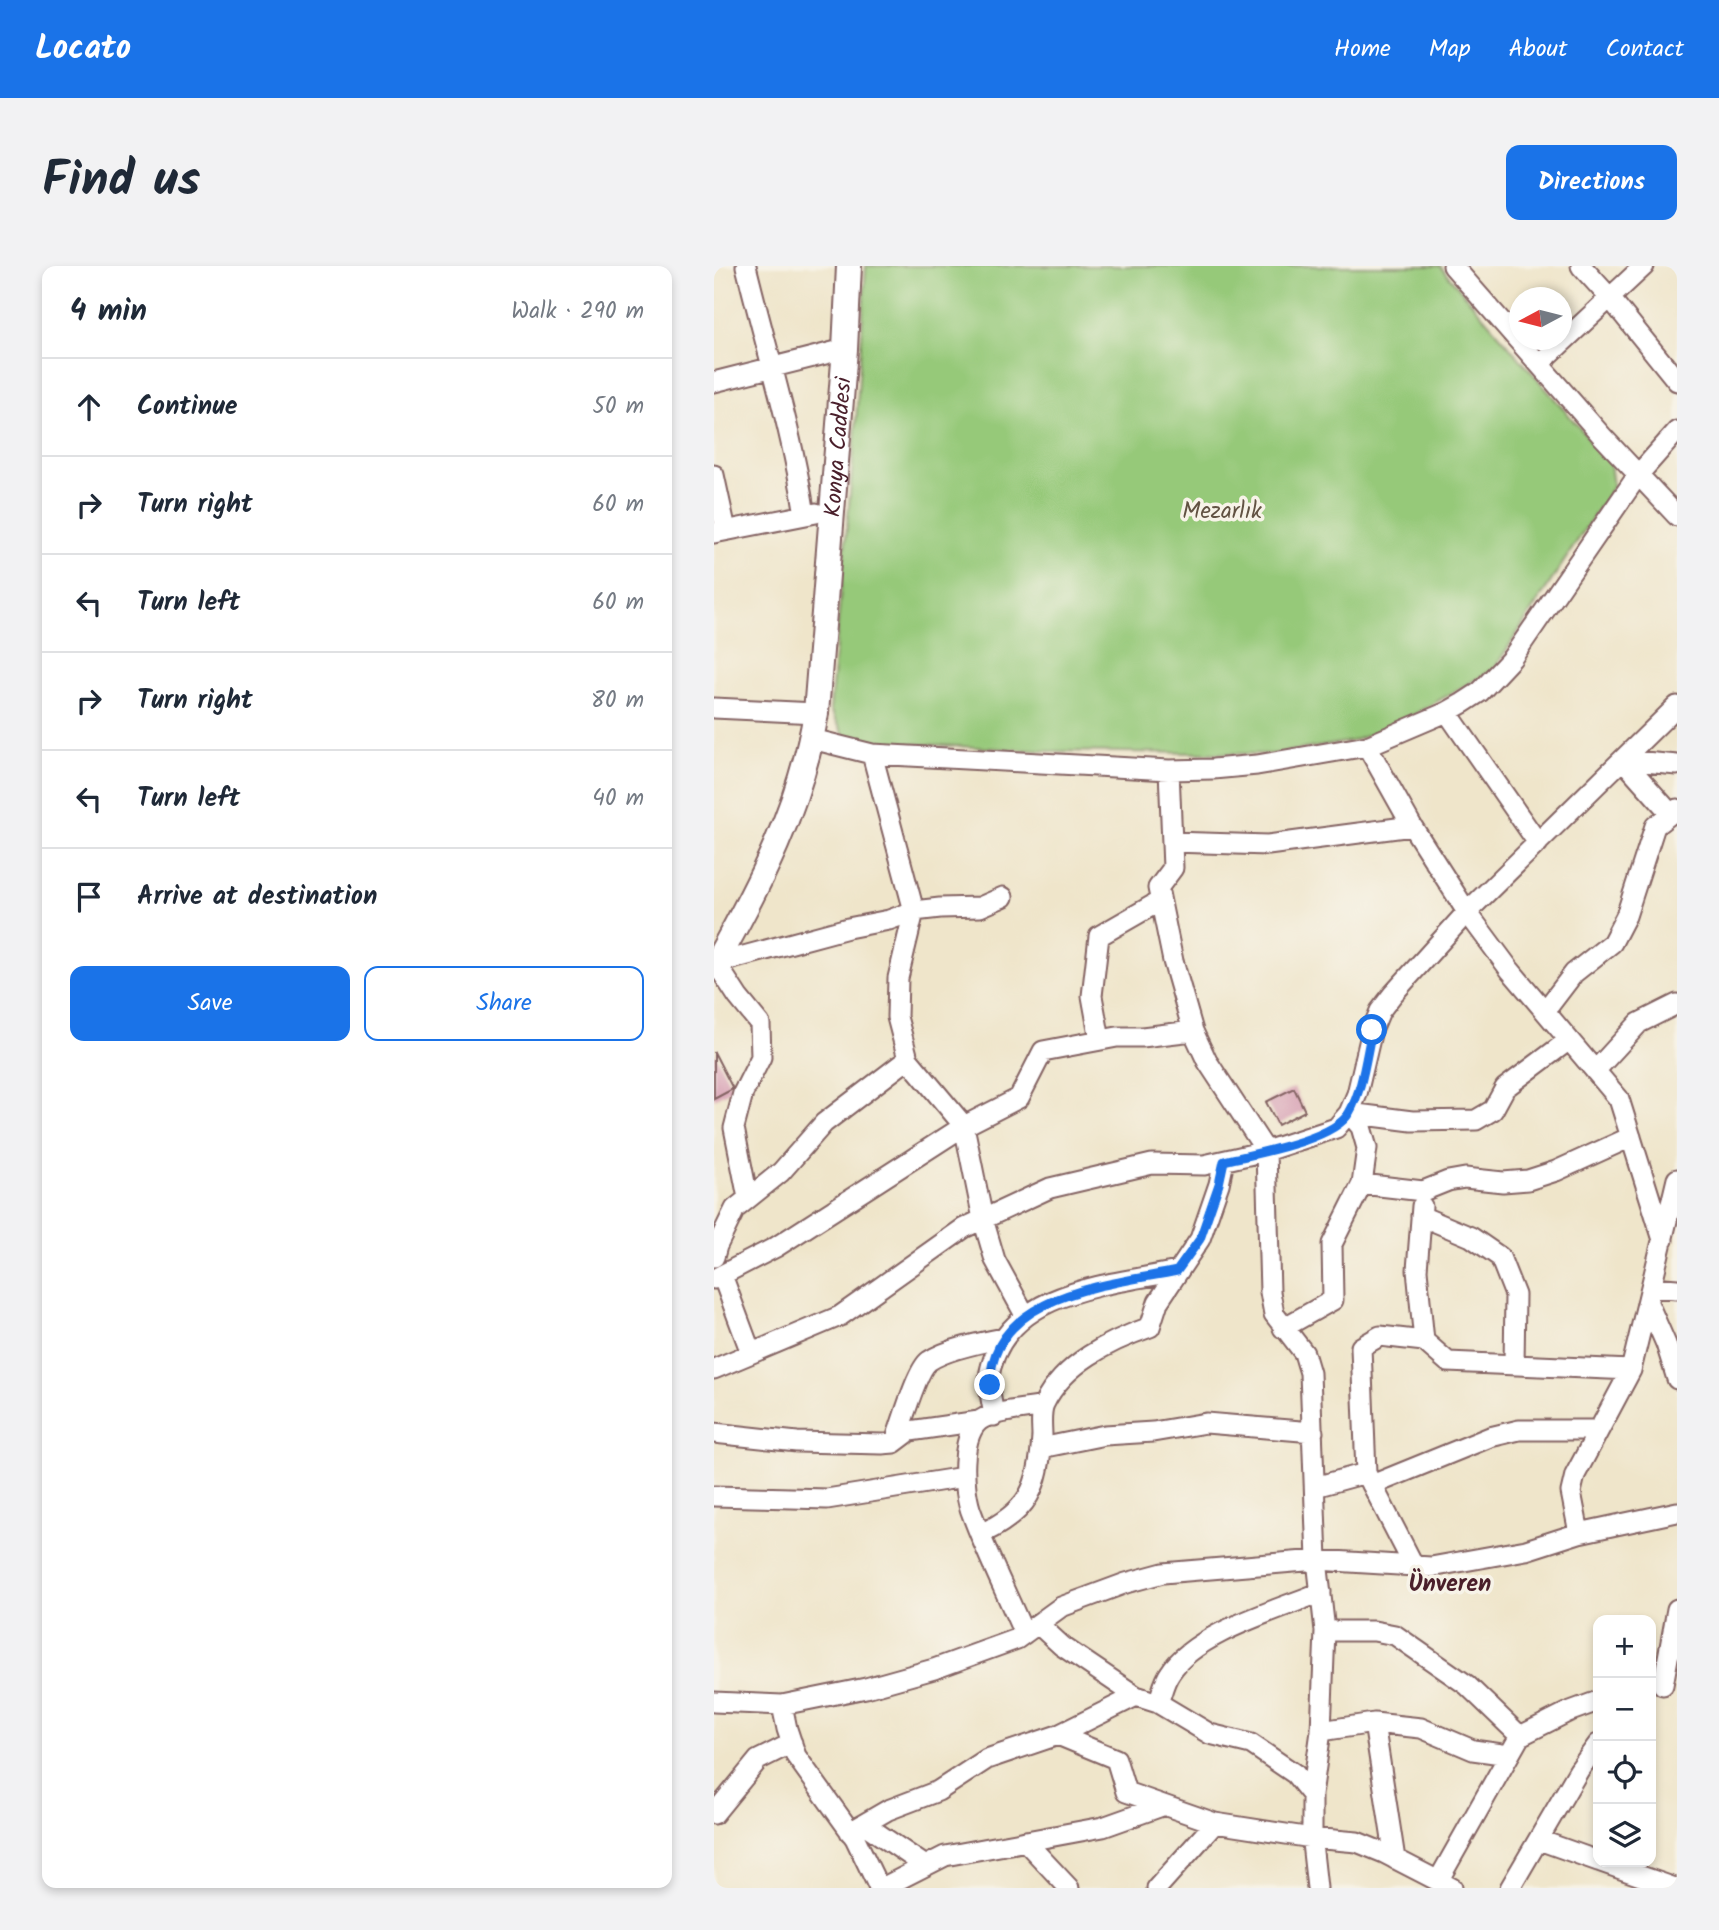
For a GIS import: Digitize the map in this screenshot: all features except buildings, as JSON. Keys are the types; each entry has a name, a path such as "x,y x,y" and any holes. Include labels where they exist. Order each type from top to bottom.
{"main road":[{"name":"Konya Caddesi","path":"834,266 838,351"},
{"name":"Konya Caddesi","path":"715,964 778,843 791,811 816,713 831,510 838,351 849,266"}],"street":[{"path":"746,266 771,368 784,405 805,515"},
{"path":"1453,266 1677,516"},
{"path":"1581,266 1677,381"},
{"path":"1539,364 1644,266"},
{"path":"714,382 838,351"},
{"path":"811,739 872,754 1169,770 1257,765 1367,746 1447,712 1480,692 1512,658 1638,475 1677,431"},
{"path":"714,475 720,531 831,510"},
{"path":"714,708 816,713"},
{"path":"1447,712 1538,843"},
{"path":"714,1369 840,1316 964,1228 1050,1188 1153,1164 1204,1165 1224,1161 1266,1151 1336,1128 1349,1113 1357,1094 1372,1030 1381,1011 1467,912 1623,760 1673,719"},
{"path":"1367,746 1412,826 1467,912 1619,1099 1630,1137 1669,1229"},
{"path":"872,754 914,911 898,978 897,1017 908,1059 964,1126 983,1219 996,1261 1025,1315"},
{"path":"1623,760 1677,765"},
{"path":"1545,1011 1574,973 1612,943 1626,916 1656,827 1674,811 1623,760"},
{"path":"1169,770 1173,868 1158,888 1173,961 1193,1031 1208,1061 1266,1151 1270,1292 1274,1314 1304,1353 1310,1373 1317,1560 1325,1630 1321,1731 1311,1795 1317,1888"},
{"path":"1172,842 1268,845 1412,826"},
{"path":"748,1198 734,1128 743,1093 761,1057 760,1024 715,964 848,928 889,920 914,911 979,907 1003,897"},
{"path":"1100,1040 1092,996 1099,936 1160,901"},
{"path":"1595,1071 1639,1023 1677,1004"},
{"path":"717,1270 776,1247 964,1126 1019,1098 1043,1051 1117,1037 1193,1031"},
{"path":"1349,1113 1412,1121 1476,1120 1493,1110 1505,1088 1569,1040"},
{"path":"751,1353 717,1270 717,1246 735,1209 780,1172 824,1123 908,1059"},
{"path":"1283,1328 1333,1300 1332,1244 1362,1184 1367,1148 1361,1127 1349,1113"},
{"path":"1362,1184 1423,1191 1448,1181 1465,1178 1503,1182 1528,1180 1556,1171 1630,1137"},
{"path":"981,1534 1003,1523 1027,1502 1033,1489 1041,1448 1043,1406 1062,1378 1092,1354 1123,1336 1150,1327 1158,1302 1200,1239 1224,1161"},
{"path":"1580,1533 1572,1492 1575,1475 1631,1370 1669,1229 1677,1179"},
{"path":"1423,1191 1417,1270 1424,1341"},
{"path":"1421,1216 1471,1237 1500,1257 1515,1295 1514,1365"},
{"path":"987,1418 990,1369 1004,1338 1025,1315 1069,1294 1177,1271"},
{"path":"1650,1295 1677,1289"},
{"path":"1650,1295 1677,1378"},
{"path":"1414,1566 1369,1479 1361,1348 1380,1336 1424,1341 1448,1362 1631,1370"},
{"path":"894,1443 918,1377 928,1361 969,1346 1004,1338"},
{"path":"714,1433 797,1442 894,1443 910,1431 1043,1406"},
{"path":"987,1418 974,1426 967,1445 964,1477 971,1512 1031,1629 1062,1646 1136,1696 1158,1703 1210,1734 1251,1744 1295,1774 1311,1795"},
{"path":"1041,1448 1105,1435 1153,1432 1206,1423 1313,1432"},
{"path":"1315,1487 1369,1479 1490,1437 1519,1430 1599,1430"},
{"path":"714,1496 827,1499 964,1477"},
{"path":"714,1702 782,1705 866,1688 934,1669 1017,1639 1061,1607 1126,1583 1163,1573 1317,1560 1431,1567 1526,1550 1580,1533 1677,1512"},
{"path":"1158,1703 1169,1673 1189,1651 1227,1629 1321,1592"},
{"path":"1664,1685 1677,1609"},
{"path":"1325,1630 1374,1631 1395,1635 1467,1685 1520,1736"},
{"path":"857,1828 888,1810 938,1791 987,1759 1058,1735 1136,1696"},
{"path":"1058,1735 1116,1759 1126,1792 1162,1806 1215,1823 1357,1842 1445,1884 1520,1736 1593,1703"},
{"path":"782,1705 796,1756 857,1828 881,1888 945,1856 1103,1827 1162,1806"},
{"path":"1321,1731 1374,1723 1421,1728 1473,1750 1509,1755"},
{"path":"1374,1723 1395,1858"},
{"path":"714,1814 758,1760 792,1744"},
{"path":"1510,1888 1593,1751"},
{"path":"1157,1888 1215,1823"},
{"path":"857,1828 924,1865"},
{"path":"1539,1840 1593,1859"},
{"path":"1025,1841 1069,1888"},
{"path":"1617,1867 1675,1888"}],"green space":[{"name":"Mezarlık","path":"866,266 1440,266 1509,346 1509,350 1512,350 1610,463 1613,486 1494,669 1397,724 1353,741 1273,754 1047,751 847,740 830,710 855,440"}],"district":[{"name":"Ünveren","path":"1450,1583"}],"route":[{"path":"990,1385 990,1369 1004,1338 1025,1315 1069,1294 1177,1271 1200,1239 1224,1161 1266,1151 1336,1128 1349,1113 1357,1094 1372,1030"}]}
